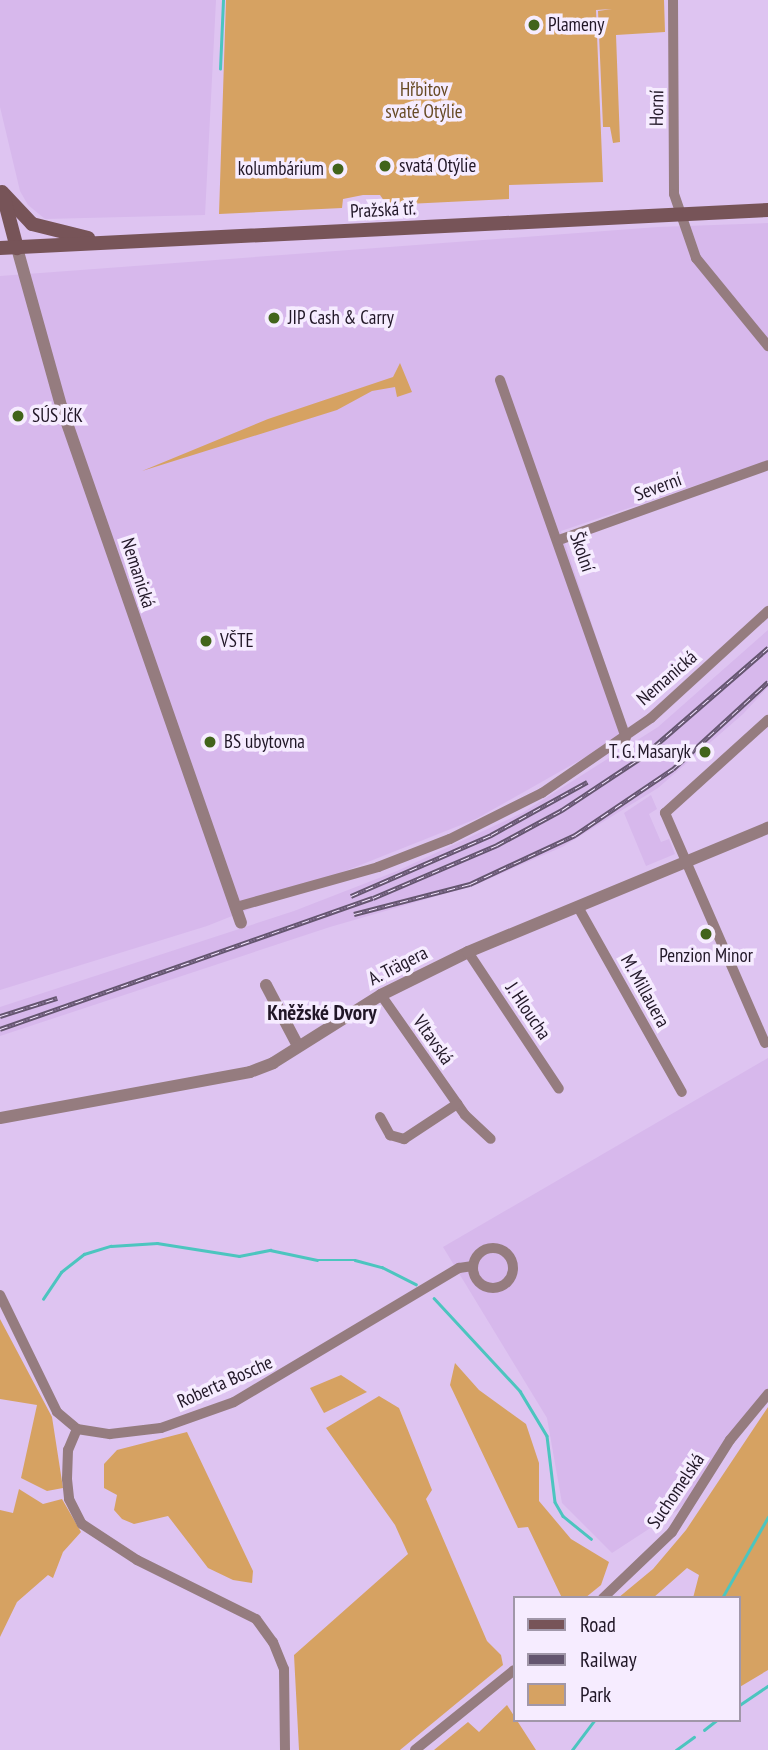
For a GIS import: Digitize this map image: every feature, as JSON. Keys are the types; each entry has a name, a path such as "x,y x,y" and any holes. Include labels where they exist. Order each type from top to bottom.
{"main road":[{"path":"1,191 38,227 110,242"},
{"path":"1,191 17,248"},
{"name":"Pražská tř.","path":"0,248 768,211"}],"street":[{"name":"Horní","path":"673,0 674,194 680,216 696,258 768,346"},
{"name":"Nemanická","path":"17,248 61,406 241,923"},
{"name":"Školní","path":"500,380 559,540 626,737"},
{"name":"Severní","path":"559,540 768,465"},
{"name":"Nemanická","path":"236,907 379,867 450,839 542,793 626,737 768,611"},
{"path":"765,1043 665,813 768,720"},
{"name":"A. Trägera","path":"0,1118 238,1075 273,1063 297,1044 381,995 468,952 768,828"},
{"name":"M. Millauera","path":"578,907 682,1092"},
{"name":"J. Hloucha","path":"468,952 559,1089"},
{"path":"266,985 297,1044"},
{"name":"Vltavská","path":"381,995 457,1104 483,1136 491,1139"},
{"path":"380,1117 390,1135 404,1139 457,1104"},
{"name":"Roberta Bosche","path":"76,1429 98,1434 136,1432 213,1410 280,1378 460,1268 474,1266"},
{"path":"0,1295 57,1412 76,1429 68,1450 67,1479 69,1499 82,1524 137,1560 256,1619 273,1642 285,1679 285,1750"},
{"name":"Suchomelská","path":"605,1596 672,1532 730,1440 768,1394"},
{"path":"415,1750 512,1672"}],"shaded area":[{"path":"0,0 216,0 205,215 45,219 28,205 20,191 0,107"},
{"path":"768,223 768,461 561,531 628,733 476,819 207,926 0,990 0,276 658,227"},
{"path":"768,630 768,687 743,714 658,788 562,847 475,885 330,927 0,1036 0,1007 294,911 397,871 522,813 658,727"},
{"path":"651,795 657,809 649,814 661,842 669,839 675,854 646,866 624,813"},
{"path":"768,1058 768,1389 701,1486 678,1510 612,1553 562,1503 547,1418 443,1247"}],"green space":[{"name":"Hřbitov svaté Otýlie","path":"226,0 664,0 665,32 616,35 620,142 613,143 610,127 603,127 598,11 612,9 596,10 603,182 509,185 509,199 387,205 380,195 363,195 343,199 342,208 219,214"},
{"path":"400,363 412,392 397,397 395,387 372,391 337,410 142,471 268,419 393,377"},
{"path":"0,1319 52,1417 63,1488 47,1491 21,1478 37,1405 0,1399"},
{"path":"455,1363 479,1390 526,1424 539,1463 539,1501 571,1539 609,1562 601,1585 587,1596 561,1596 528,1527 518,1528 450,1385"},
{"path":"341,1375 367,1392 324,1413 310,1388"},
{"path":"379,1396 399,1408 432,1490 426,1499 487,1641 501,1655 503,1665 400,1750 299,1750 294,1655 408,1554 395,1525 326,1428"},
{"path":"768,1407 768,1670 740,1687 740,1596 694,1596 699,1575 687,1568 655,1596 620,1596 653,1569 686,1530"},
{"path":"187,1432 253,1571 252,1583 233,1580 208,1568 168,1516 134,1524 122,1519 114,1510 117,1495 104,1488 104,1464 117,1450"},
{"path":"19,1489 43,1504 62,1499 81,1532 63,1552 53,1578 48,1575 17,1602 0,1637 0,1510 13,1513"},
{"path":"507,1705 512,1713 512,1722 518,1722 536,1750 434,1750 468,1722 479,1732"}],"waterway":[{"path":"220,69 223,0"},
{"path":"43,1299 61,1272 84,1254 111,1246 157,1243 239,1256 270,1250 317,1260 355,1260 382,1267 416,1284"},
{"path":"434,1298 520,1391 547,1436 555,1502 563,1516 591,1539"},
{"path":"723,1596 768,1517"},
{"path":"740,1705 768,1686"},
{"path":"572,1750 593,1722"},
{"path":"704,1730 714,1722"},
{"path":"676,1750 694,1737"}],"railway":[{"path":"0,1029 373,898 497,845 562,810 642,757 768,648"},
{"path":"354,914 470,884 575,835 673,769 768,682"},
{"path":"351,896 491,835 587,782"},
{"path":"0,1016 57,998"}],"place":[{"name":"Plameny","path":"534,25"},
{"name":"svatá Otýlie","path":"385,166"},
{"name":"kolumbárium","path":"338,169"},
{"name":"JIP Cash & Carry","path":"274,318"},
{"name":"SÚS JčK","path":"18,416"},
{"name":"VŠTE","path":"206,641"},
{"name":"BS ubytovna","path":"210,742"},
{"name":"T. G. Masaryk","path":"705,752"},
{"name":"Penzion Minor","path":"706,934"}],"district":[{"name":"Kněžské Dvory","path":"322,1013"}]}
